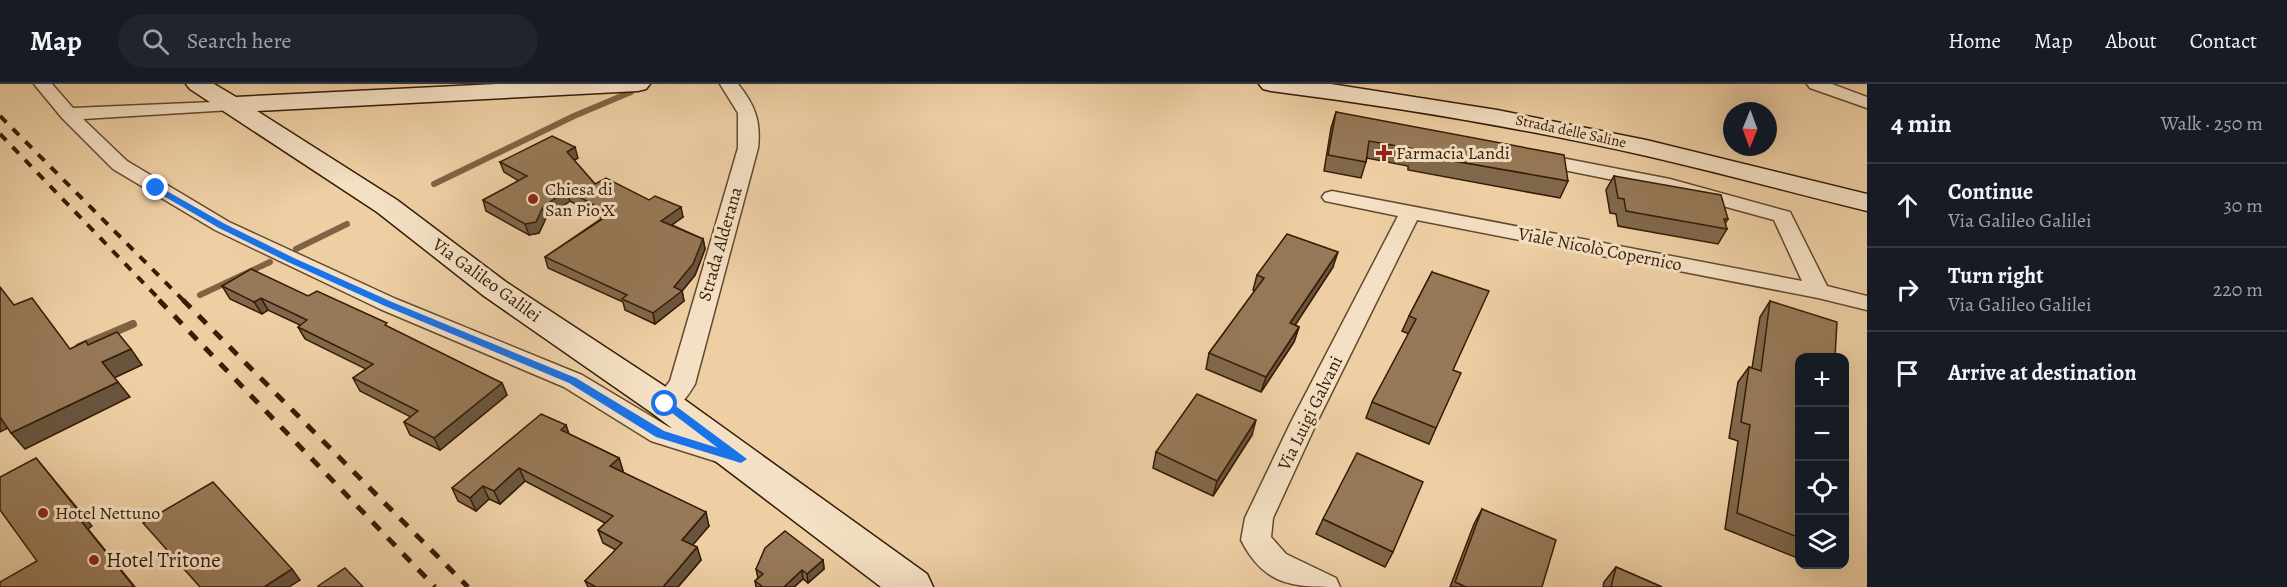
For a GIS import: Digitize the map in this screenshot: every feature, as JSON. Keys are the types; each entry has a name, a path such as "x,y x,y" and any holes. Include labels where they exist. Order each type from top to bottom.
{"street":[{"name":"Via Galileo Galilei","path":"43,84 68,114 120,165 222,226 388,304 573,381 660,434 741,459"},
{"name":"Via Galileo Galilei","path":"198,84 230,95 387,206 495,289 665,404 912,587"},
{"path":"68,114 230,95 405,96 638,84"},
{"name":"Strada Alderana","path":"665,404 682,384 748,148 752,124 744,103 729,84"},
{"name":"Strada delle Saline","path":"1271,84 1347,92 1485,114 1623,141 1867,203"},
{"path":"1816,84 1867,103"},
{"path":"387,206 374,182 313,142 307,134 330,113 350,105 405,96"},
{"path":"1520,155 1670,185 1783,216 1818,291"},
{"name":"Viale Nicolò Copernico","path":"1332,197 1818,291 1867,303"},
{"name":"Via Luigi Galvani","path":"1325,587 1275,563 1256,540 1259,518 1304,422 1410,212"}],"building":[{"path":"1336,112 1564,155 1568,181 1414,154 1414,149 1369,141 1366,162 1328,155"},
{"path":"552,136 575,147 567,152 595,184 606,178 649,200 655,196 681,207 661,221 703,239 693,264 674,287 682,291 653,313 622,299 627,295 545,257 610,214 567,190 543,207 536,222 525,224 483,200 527,176 500,162"},
{"path":"1614,176 1721,195 1728,219 1724,219 1727,229 1626,211 1624,199 1618,198"},
{"path":"1287,234 1338,252 1290,323 1299,327 1266,377 1209,353 1264,278 1257,275"},
{"path":"251,269 308,296 317,291 387,323 385,325 502,383 434,438 404,422 418,411 353,378 373,364 298,327 307,320 261,298 254,302 222,286"},
{"path":"1432,272 1489,291 1453,370 1461,373 1436,428 1372,402 1416,319 1409,316"},
{"path":"0,287 14,305 32,298 70,349 86,341 88,345 117,332 131,349 102,362 118,382 11,433 0,417"},
{"path":"1770,301 1837,322 1835,353 1795,353 1795,536 1737,513 1750,425 1741,422 1749,367 1761,371"},
{"path":"1197,394 1256,420 1217,481 1156,452"},
{"path":"541,414 566,425 561,430 619,458 610,466 706,512 682,540 697,547 663,587 596,587 585,581 622,543 598,530 613,516 519,468 494,491 483,486 470,498 452,488"},
{"path":"1357,453 1423,482 1393,552 1323,519"},
{"path":"36,458 81,514 77,516 134,587 0,587 0,582 37,561 0,510 0,477"},
{"path":"213,482 292,569 264,587 200,587 143,523"},
{"path":"1482,509 1556,540 1542,587 1466,587 1455,582"},
{"path":"785,531 823,560 807,574 802,570 784,587 763,587 755,581 763,574 756,569 765,548"},
{"path":"1616,567 1662,587 1611,587"},
{"path":"345,568 363,587 318,586"}],"waterway":[{"path":"434,184 574,116 631,92"},
{"path":"296,249 347,224"},
{"path":"200,295 270,262"},
{"path":"79,347 133,324"}],"railway":[{"path":"0,116 184,301"},
{"path":"0,134 161,301"},
{"path":"159,300 435,587"},
{"path":"183,300 468,587"}],"place":[{"name":"Farmacia Landi","path":"1384,153"},
{"name":"Chiesa di San Pio X","path":"533,199"},
{"name":"Hotel Nettuno","path":"43,513"},
{"name":"Hotel Tritone","path":"94,560"}],"route":[{"path":"156,188 222,226 291,260 388,304 573,381 660,434 741,459 665,404"}]}
